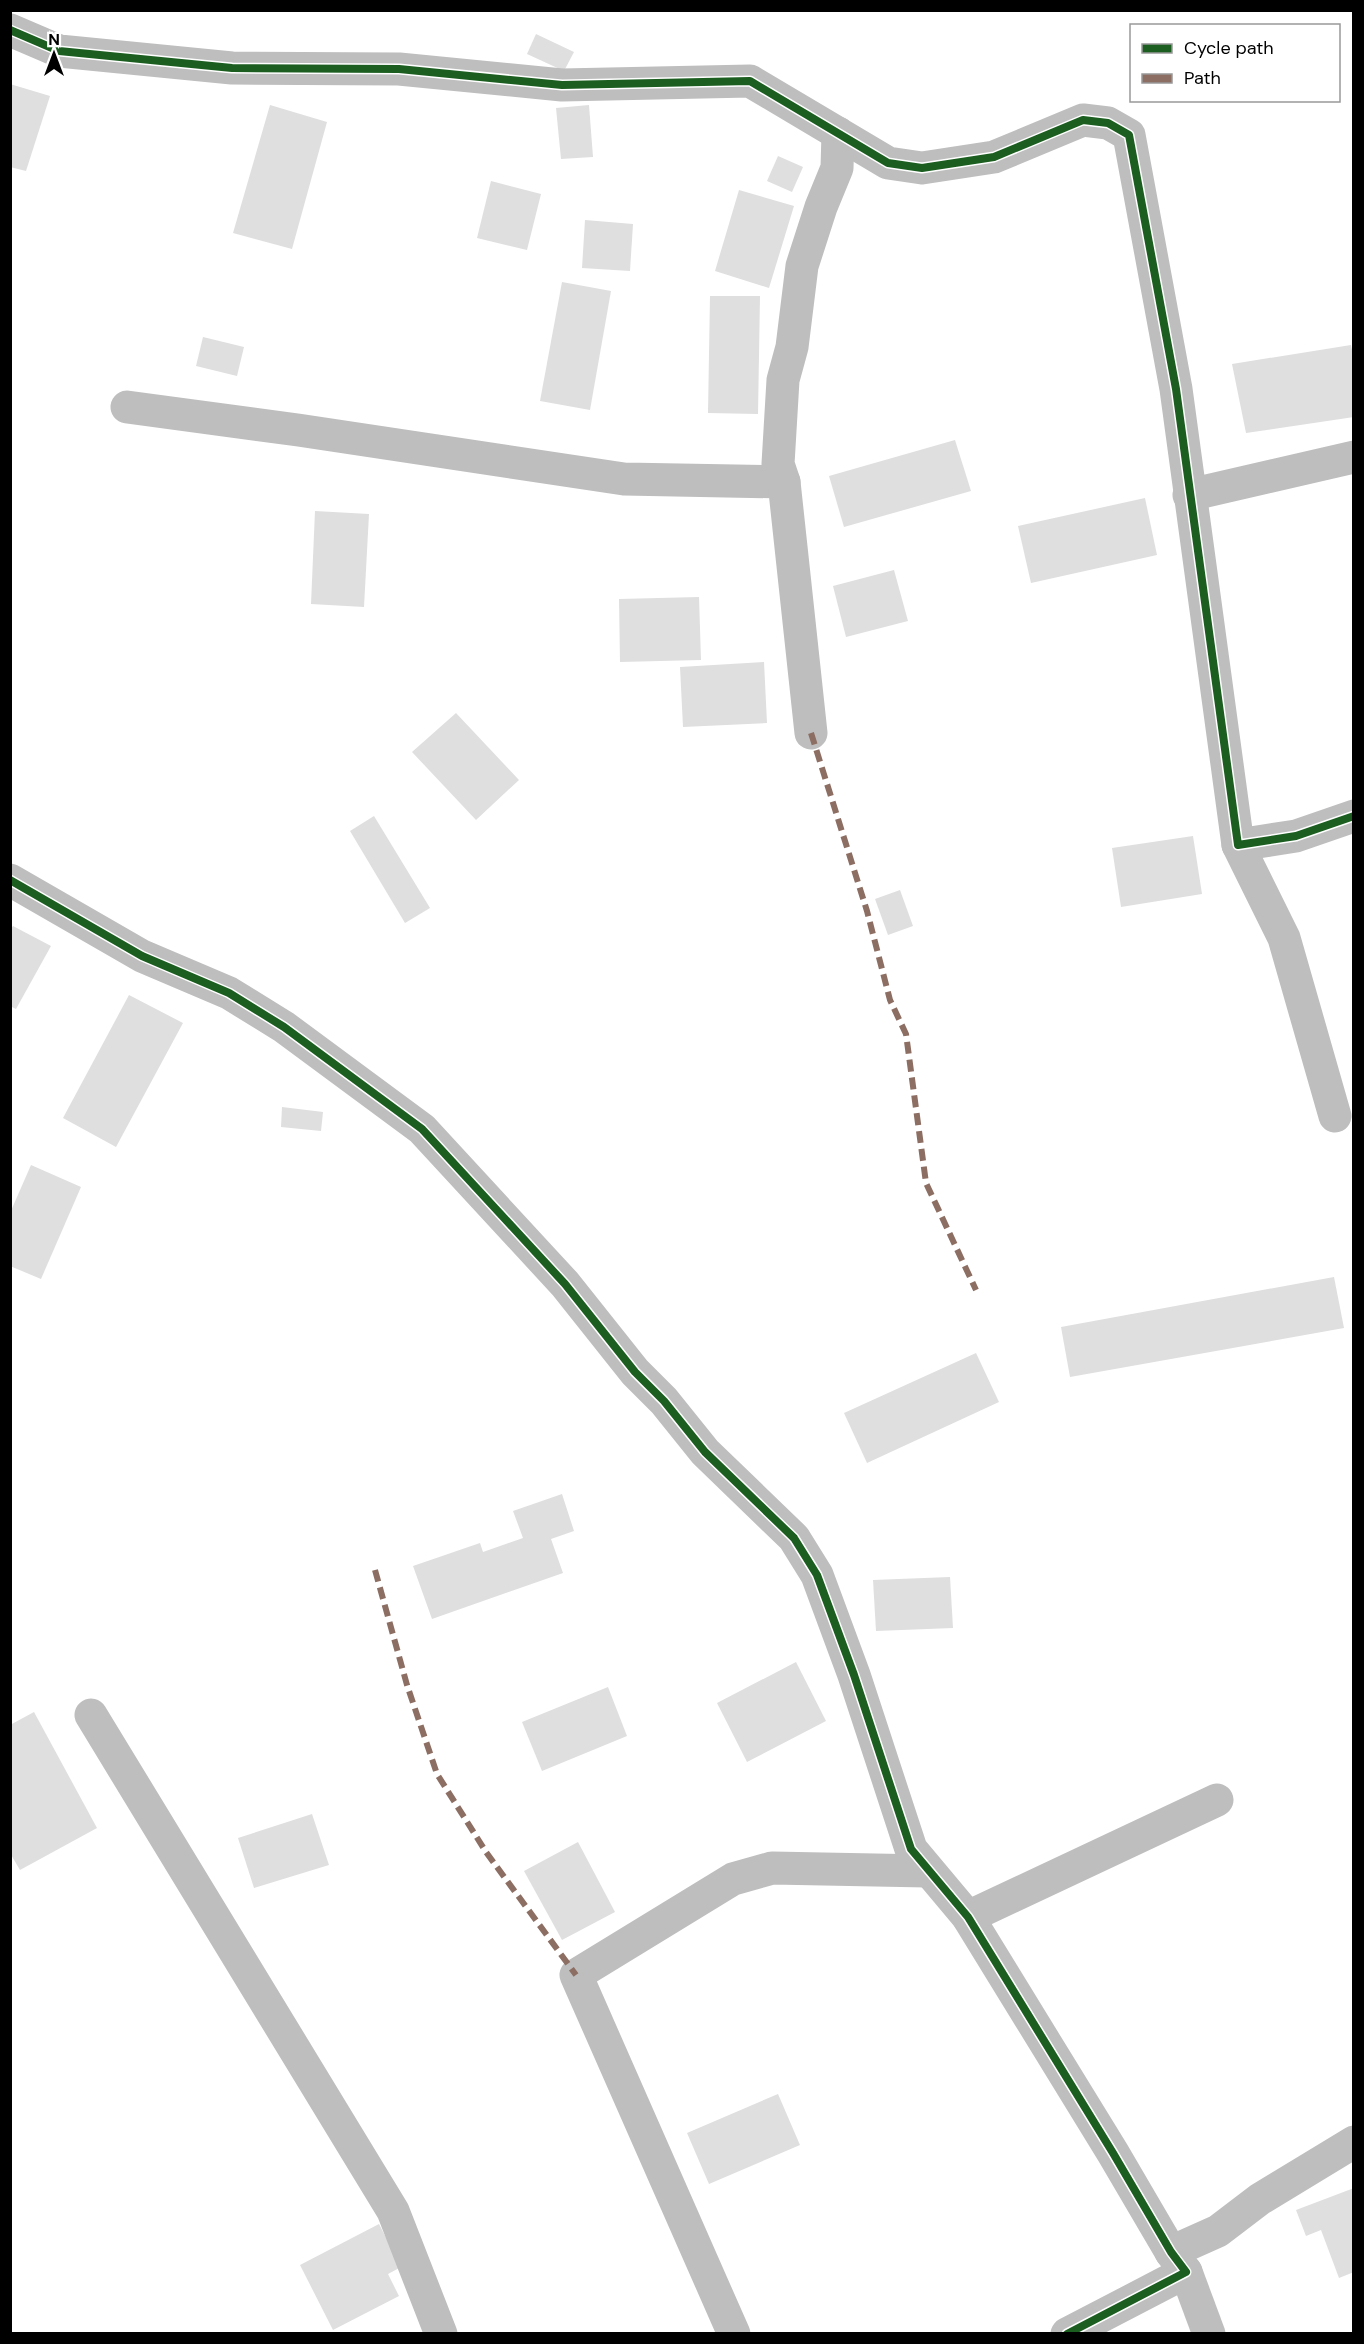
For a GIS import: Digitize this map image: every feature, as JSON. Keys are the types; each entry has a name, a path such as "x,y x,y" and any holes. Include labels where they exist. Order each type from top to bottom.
{"street":[{"path":"10,30 59,51 232,68 399,69 562,85 750,81 888,163 922,168 994,157 1083,120 1108,123 1129,135 1176,389 1238,845 1284,938 1335,1116"},
{"path":"811,733 784,482 778,464 783,380 792,347 802,266 821,207 837,168 838,133"},
{"path":"127,407 624,479 784,482"},
{"path":"1189,495 1353,457"},
{"path":"1238,845 1296,836 1353,816"},
{"path":"10,880 142,956 229,993 284,1027 422,1129 565,1284 635,1372 664,1401 705,1452 794,1538 817,1575 854,1675 911,1849 927,1871 968,1917 1178,2262 1209,2334"},
{"path":"91,1715 393,2211 441,2334"},
{"path":"968,1917 1217,1800"},
{"path":"734,2334 576,1975 733,1879 772,1868 927,1871"},
{"path":"1067,2334 1178,2262 1260,2199 1353,2142"}],"building":[{"path":"536,34 574,52 564,71 527,54"},
{"path":"10,84 50,96 26,171 10,167"},
{"path":"270,105 327,122 292,249 233,233"},
{"path":"589,105 593,157 561,159 556,108"},
{"path":"778,156 803,167 792,192 767,181"},
{"path":"491,181 541,194 527,250 477,238"},
{"path":"739,190 794,206 769,288 715,271"},
{"path":"585,220 633,224 630,271 582,268"},
{"path":"562,282 611,291 590,410 540,401"},
{"path":"710,296 760,296 758,414 708,413"},
{"path":"203,337 244,347 237,376 196,366"},
{"path":"1351,345 1354,358 1354,417 1246,433 1232,364"},
{"path":"955,440 971,491 844,527 829,476"},
{"path":"1145,498 1157,555 1031,583 1018,526"},
{"path":"315,511 369,514 364,607 311,604"},
{"path":"894,570 908,621 846,637 833,586"},
{"path":"699,597 701,660 620,662 619,599"},
{"path":"764,662 767,723 683,727 680,667"},
{"path":"456,713 519,780 476,820 412,752"},
{"path":"374,816 430,908 405,923 350,831"},
{"path":"1193,836 1202,894 1121,907 1112,848"},
{"path":"900,890 913,926 888,935 875,899"},
{"path":"13,926 51,946 16,1009 10,1006 10,930"},
{"path":"129,995 183,1023 116,1147 63,1118"},
{"path":"282,1107 323,1112 321,1131 281,1127"},
{"path":"31,1165 81,1187 41,1279 10,1266 10,1213"},
{"path":"1334,1277 1344,1328 1070,1377 1061,1327"},
{"path":"976,1353 999,1402 867,1463 844,1413"},
{"path":"562,1494 574,1531 551,1539 563,1573 432,1619 413,1566 480,1543 483,1552 523,1538 513,1511"},
{"path":"950,1577 953,1628 876,1631 873,1580"},
{"path":"796,1662 826,1721 747,1762 717,1703"},
{"path":"608,1687 627,1736 542,1771 522,1722"},
{"path":"34,1712 97,1828 20,1870 10,1853 10,1725"},
{"path":"312,1814 329,1865 254,1888 238,1838"},
{"path":"578,1842 615,1912 562,1940 524,1871"},
{"path":"778,2094 800,2145 709,2184 687,2133"},
{"path":"1354,2188 1354,2272 1339,2278 1321,2230 1306,2236 1296,2210"},
{"path":"379,2224 401,2267 388,2274 399,2296 333,2330 300,2265"}],"marked path":[{"path":"811,733 867,911 890,1000 906,1034 926,1183 976,1290"},
{"path":"375,1570 407,1685 437,1774 486,1852 576,1975"}],"cycle path":[{"path":"10,30 59,51 232,68 399,69 562,85 750,81 888,163 922,168 994,157 1083,120 1108,123 1129,135 1176,389 1238,845 1296,836 1354,816"},
{"path":"10,880 142,956 229,993 284,1027 422,1129 565,1284 635,1372 664,1401 705,1452 794,1538 817,1575 854,1675 911,1849 968,1917 1171,2252 1186,2272 1067,2334"}]}
